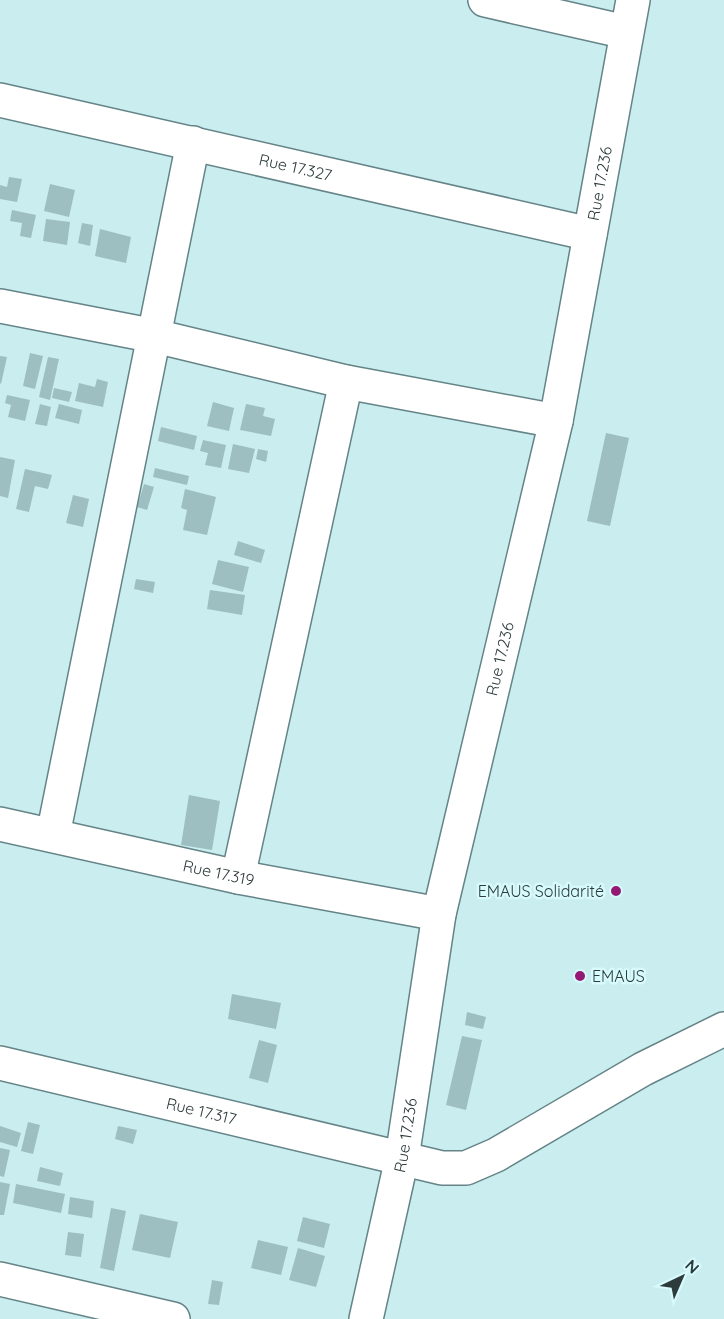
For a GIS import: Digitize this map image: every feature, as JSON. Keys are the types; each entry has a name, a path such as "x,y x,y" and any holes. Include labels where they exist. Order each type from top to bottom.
{"street":[{"path":"485,0 626,32"},
{"name":"Rue 17.236","path":"366,1319 402,1158 439,914 556,421 582,289 633,0"},
{"name":"Rue 17.327","path":"0,100 590,234"},
{"path":"53,835 193,143"},
{"path":"0,306 155,336 346,382 556,421"},
{"path":"238,877 346,382"},
{"name":"Rue 17.319","path":"0,824 238,877 439,914"},
{"name":"Rue 17.317","path":"0,1063 442,1168 466,1168 496,1155 643,1070 724,1029"},
{"path":"0,1279 164,1318"}],"building":[{"path":"9,177 22,179 17,202 0,199 0,185 7,187"},
{"path":"50,184 75,190 69,217 44,211"},
{"path":"12,210 36,215 31,238 20,236 22,223 10,221"},
{"path":"46,219 70,222 67,245 43,241"},
{"path":"82,223 93,225 90,246 78,243"},
{"path":"100,229 131,237 126,263 95,256"},
{"path":"30,353 43,356 35,389 23,386"},
{"path":"0,356 7,357 1,384 0,383"},
{"path":"48,357 59,359 50,400 39,397"},
{"path":"97,379 108,382 103,407 75,401 79,383 95,387"},
{"path":"54,388 72,392 69,402 52,398"},
{"path":"7,395 30,400 25,421 8,417 11,405 5,403"},
{"path":"213,402 234,408 229,431 207,426"},
{"path":"40,404 51,407 47,426 35,424"},
{"path":"59,404 82,410 79,424 55,418"},
{"path":"246,404 265,408 263,416 275,419 271,436 240,430"},
{"path":"161,427 197,436 194,450 158,441"},
{"path":"606,433 629,438 610,526 587,521"},
{"path":"203,440 226,445 221,468 205,465 208,453 200,451"},
{"path":"233,444 255,449 249,473 228,469"},
{"path":"258,449 268,451 266,462 256,459"},
{"path":"0,457 15,460 8,498 0,496"},
{"path":"155,468 189,476 187,485 153,477"},
{"path":"25,469 52,475 48,489 35,486 29,512 16,509"},
{"path":"144,484 154,487 147,510 137,507"},
{"path":"185,489 216,497 207,535 183,530 187,510 181,508"},
{"path":"73,495 89,499 83,527 66,523"},
{"path":"238,541 265,550 261,563 234,555"},
{"path":"218,560 249,567 243,592 212,584"},
{"path":"136,579 155,582 153,593 134,589"},
{"path":"210,590 245,595 242,615 207,609"},
{"path":"189,795 220,801 212,850 181,845"},
{"path":"232,994 281,1003 276,1029 228,1019"},
{"path":"467,1012 486,1017 483,1029 465,1025"},
{"path":"462,1036 482,1040 466,1110 446,1105"},
{"path":"259,1040 277,1045 268,1083 249,1078"},
{"path":"28,1122 40,1125 33,1154 21,1151"},
{"path":"0,1126 21,1133 17,1147 0,1142"},
{"path":"118,1126 137,1130 133,1144 115,1139"},
{"path":"0,1148 10,1150 4,1177 0,1176"},
{"path":"40,1167 63,1173 60,1186 37,1181"},
{"path":"0,1182 10,1184 4,1215 0,1215"},
{"path":"16,1184 65,1194 61,1213 13,1203"},
{"path":"70,1197 94,1201 92,1218 68,1214"},
{"path":"111,1208 126,1211 114,1271 100,1268"},
{"path":"140,1214 178,1222 170,1258 132,1250"},
{"path":"303,1217 330,1224 324,1248 297,1241"},
{"path":"68,1232 84,1234 81,1257 65,1255"},
{"path":"258,1240 288,1247 281,1275 251,1268"},
{"path":"298,1248 325,1256 316,1287 289,1280"},
{"path":"212,1280 223,1282 219,1305 208,1304"}],"place":[{"name":"EMAUS Solidarité","path":"616,891"},
{"name":"EMAUS","path":"580,976"}]}
